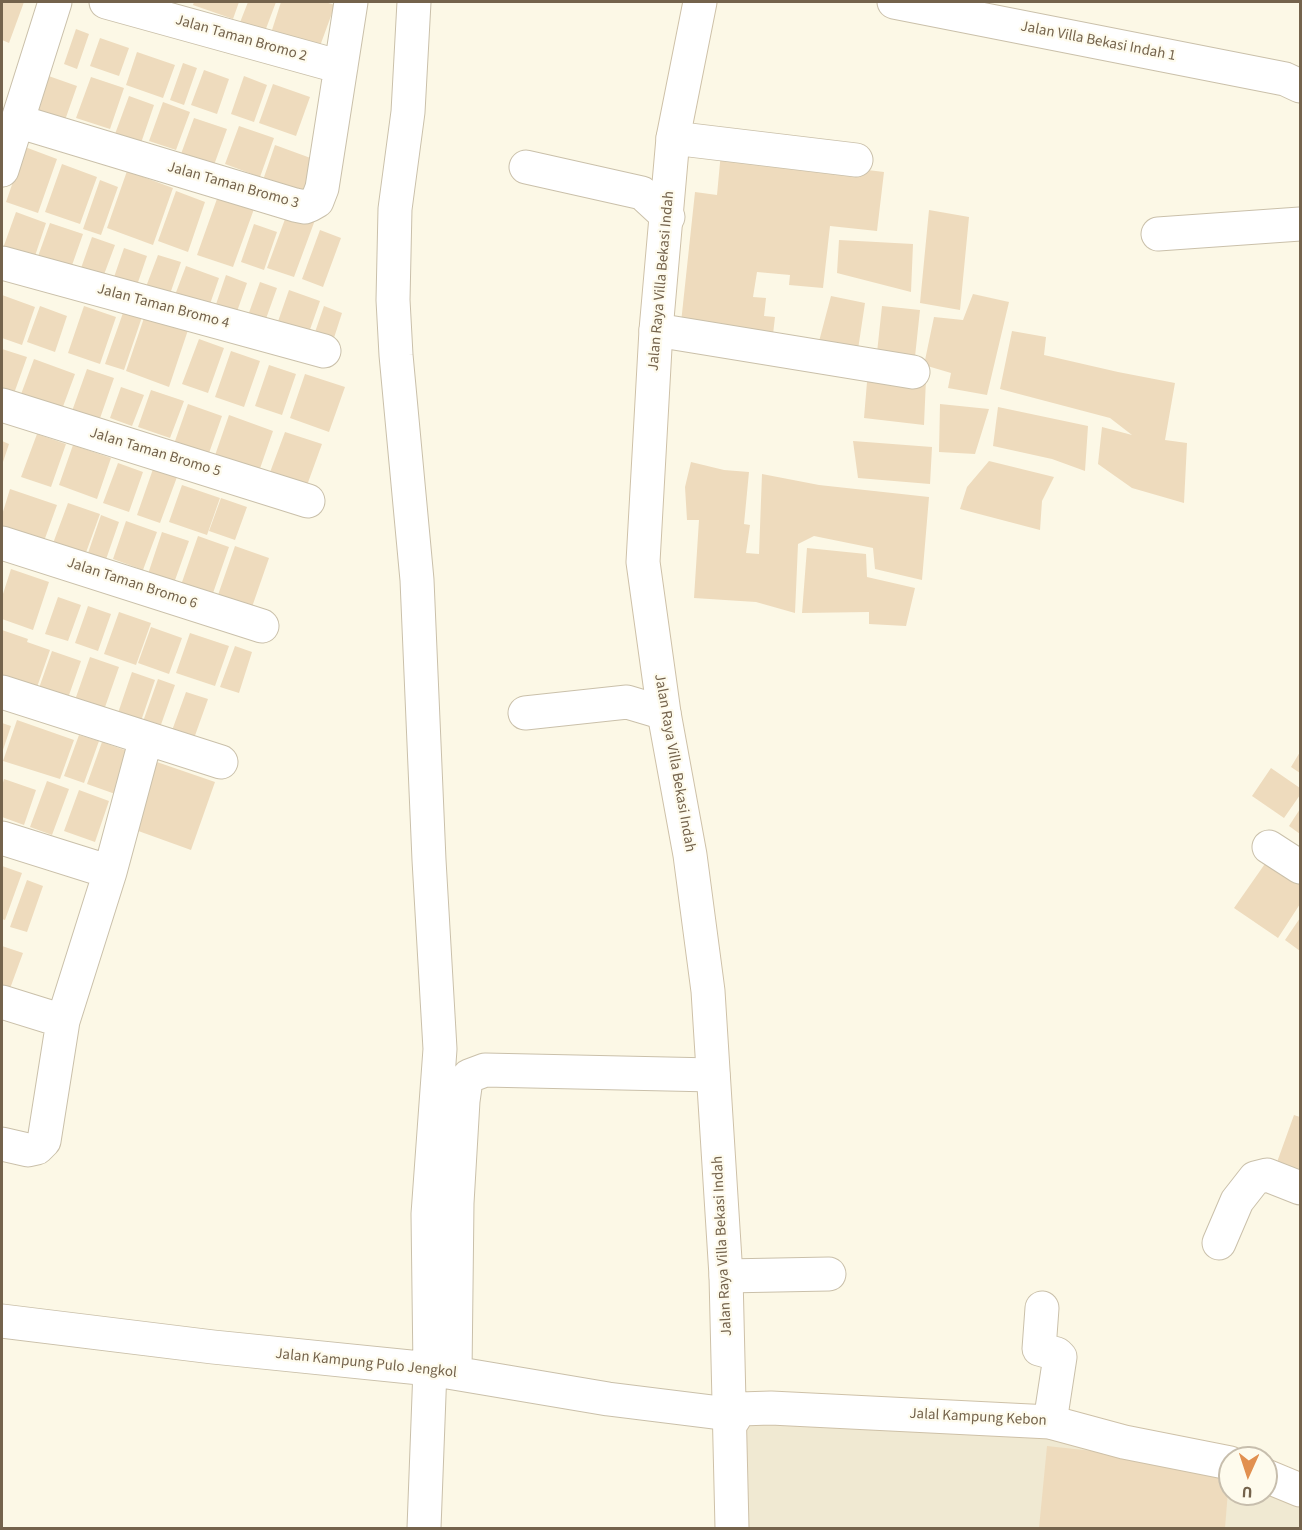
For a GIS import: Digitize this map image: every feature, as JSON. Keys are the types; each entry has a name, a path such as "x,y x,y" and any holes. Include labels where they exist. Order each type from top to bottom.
{"street":[{"path":"2,170 55,2"},
{"name":"Jalan Taman Bromo 2","path":"106,2 342,67"},
{"path":"342,67 351,2"},
{"path":"414,2 408,111 395,209 393,300 417,580 440,1049 429,1214 443,1371"},
{"name":"Jalan Raya Villa Bekasi Indah","path":"700,2 673,138 668,217 656,330 643,562 664,713 694,889 708,991 726,1276 732,1528"},
{"name":"Jalan Villa Bekasi Indah 1","path":"894,2 1274,77 1300,86"},
{"name":"Jalan Taman Bromo 3","path":"17,121 305,207 317,201 320,196 342,67"},
{"path":"673,138 856,160"},
{"path":"526,167 642,194 668,217"},
{"path":"1158,234 1300,224"},
{"name":"Jalan Taman Bromo 4","path":"2,263 324,351"},
{"path":"656,330 913,372"},
{"name":"Jalan Taman Bromo 5","path":"2,405 308,501"},
{"name":"Jalan Taman Bromo 6","path":"2,543 262,626"},
{"path":"2,692 221,762"},
{"path":"525,713 627,702 664,713"},
{"path":"2,1144 28,1150 42,1144 63,1021 110,872 146,738"},
{"path":"2,838 110,872"},
{"path":"1269,847 1300,867"},
{"path":"2,1002 63,1021"},
{"path":"440,1049 455,1052 485,1070"},
{"path":"424,1528 443,1371 466,1080 469,1076 485,1070 713,1075"},
{"path":"1219,1243 1237,1201 1255,1178 1267,1175 1300,1188"},
{"path":"726,1276 830,1274"},
{"path":"1042,1308 1039,1349 1060,1357 1050,1422"},
{"name":"Jalan Kampung Pulo Jengkol","path":"2,1321 213,1347 443,1371 730,1419"},
{"name":"Jalal Kampung Kebon","path":"730,1419 740,1409 771,1407 1050,1422 1124,1442 1218,1461"},
{"path":"1278,1481 1300,1490"}],"shaded area":[{"path":"740,1409 852,1411 1218,1461 1218,1506 1278,1506 1278,1481 1300,1490 1300,1528 732,1528"}],"building":[{"path":"2,2 24,2 9,43 2,40"},
{"path":"194,2 239,2 233,19 193,5"},
{"path":"248,2 276,2 264,34 239,25"},
{"path":"281,2 325,2 335,5 320,46 272,30"},
{"path":"76,29 89,34 77,69 64,64"},
{"path":"100,38 129,48 119,76 90,66"},
{"path":"137,52 175,65 163,98 126,85"},
{"path":"183,63 197,68 184,105 170,100"},
{"path":"204,70 229,79 217,114 191,105"},
{"path":"43,74 77,86 64,123 30,111"},
{"path":"244,76 267,85 254,122 231,114"},
{"path":"91,77 124,88 110,129 76,118"},
{"path":"273,84 310,97 296,136 259,123"},
{"path":"129,96 154,105 141,143 115,134"},
{"path":"163,102 190,112 176,150 149,141"},
{"path":"194,118 227,129 214,165 181,154"},
{"path":"239,126 274,138 260,177 225,164"},
{"path":"275,145 316,160 303,198 262,183"},
{"path":"25,147 57,159 38,213 6,202"},
{"path":"721,152 884,172 877,231 830,226 823,288 789,285 790,275 757,272 753,297 766,298 764,316 775,317 772,343 680,332 695,192 717,195"},
{"path":"62,164 97,177 80,224 45,212"},
{"path":"127,171 173,188 153,245 107,228"},
{"path":"100,180 118,187 101,235 83,229"},
{"path":"176,191 205,202 188,252 158,241"},
{"path":"218,196 254,209 233,267 197,255"},
{"path":"929,210 969,217 960,310 920,303"},
{"path":"288,211 315,220 294,277 267,268"},
{"path":"16,212 46,223 33,262 2,251"},
{"path":"50,223 83,234 70,271 37,259"},
{"path":"254,224 277,232 264,270 241,262"},
{"path":"320,230 341,238 323,287 302,279"},
{"path":"92,237 115,245 102,280 80,271"},
{"path":"839,240 913,244 911,292 837,273"},
{"path":"124,248 147,256 135,291 112,283"},
{"path":"158,255 181,262 168,300 144,292"},
{"path":"186,266 219,278 209,307 175,295"},
{"path":"226,275 247,283 233,323 212,316"},
{"path":"260,282 277,288 263,327 246,321"},
{"path":"289,290 320,301 306,341 275,330"},
{"path":"973,294 1009,302 987,395 948,388 951,373 924,365 934,317 963,320"},
{"path":"2,295 35,307 22,345 2,338"},
{"path":"831,296 865,303 857,356 817,349"},
{"path":"40,306 67,316 55,352 27,342"},
{"path":"84,306 116,317 100,364 68,353"},
{"path":"324,306 342,313 332,344 313,338"},
{"path":"882,306 920,310 914,366 876,362"},
{"path":"124,310 142,317 124,370 105,364"},
{"path":"145,315 188,330 169,387 126,371"},
{"path":"1012,331 1046,337 1044,355 1175,383 1165,440 1187,443 1184,503 1132,488 1098,464 1102,427 1132,435 1110,418 1000,389"},
{"path":"199,339 224,348 208,393 182,384"},
{"path":"2,349 27,357 12,399 2,395"},
{"path":"231,351 260,361 244,407 215,397"},
{"path":"34,359 75,374 61,412 20,397"},
{"path":"269,365 296,374 282,415 255,406"},
{"path":"87,369 114,378 98,424 71,414"},
{"path":"868,370 926,379 924,425 864,418"},
{"path":"305,374 345,387 329,432 290,418"},
{"path":"121,387 144,395 132,426 110,418"},
{"path":"151,390 184,401 170,438 138,427"},
{"path":"188,404 222,416 208,456 174,444"},
{"path":"940,404 989,409 975,454 939,452"},
{"path":"998,407 1088,426 1085,471 1052,459 993,446"},
{"path":"229,415 273,431 256,480 212,464"},
{"path":"285,432 322,444 306,488 269,475"},
{"path":"37,434 66,444 51,487 21,477"},
{"path":"2,441 9,444 2,465"},
{"path":"853,441 932,447 930,484 858,478"},
{"path":"73,445 111,458 97,499 59,485"},
{"path":"989,461 1054,477 1042,501 1040,530 960,509 967,487"},
{"path":"691,462 724,470 749,472 744,524 750,525 746,553 759,554 762,474 819,485 929,497 922,580 875,569 873,548 814,536 798,544 795,613 756,602 694,598 699,520 687,520 685,487"},
{"path":"118,463 143,472 129,512 103,503"},
{"path":"153,469 177,477 160,523 137,515"},
{"path":"182,485 220,498 207,535 169,522"},
{"path":"10,489 57,505 43,544 2,530 2,515"},
{"path":"221,498 247,507 235,540 209,531"},
{"path":"68,503 100,514 84,558 52,546"},
{"path":"101,515 119,522 103,568 85,562"},
{"path":"126,521 157,532 143,570 113,559"},
{"path":"162,532 189,541 174,583 148,574"},
{"path":"198,536 229,547 212,596 181,585"},
{"path":"235,546 269,558 252,607 218,595"},
{"path":"807,548 866,554 867,577 915,588 906,626 869,624 869,612 802,613"},
{"path":"11,569 49,582 33,630 2,619 2,597"},
{"path":"58,597 81,605 68,641 45,634"},
{"path":"88,606 111,614 98,651 75,643"},
{"path":"119,612 151,623 136,665 104,654"},
{"path":"151,627 182,638 169,674 138,663"},
{"path":"2,630 50,650 36,690 2,684"},
{"path":"190,633 229,646 215,686 176,673"},
{"path":"235,646 252,652 239,693 220,687"},
{"path":"52,651 81,661 68,698 39,688"},
{"path":"90,657 119,667 104,710 75,700"},
{"path":"132,672 155,680 141,721 118,713"},
{"path":"158,679 175,685 157,736 140,730"},
{"path":"186,692 208,699 192,744 170,736"},
{"path":"17,720 74,740 60,779 3,761"},
{"path":"2,723 11,726 2,753"},
{"path":"79,735 99,741 84,783 64,776"},
{"path":"102,742 133,753 118,795 87,784"},
{"path":"1300,752 1300,773 1291,767"},
{"path":"154,761 215,782 191,850 130,828"},
{"path":"1271,768 1300,788 1300,795 1284,818 1252,796"},
{"path":"4,779 36,790 24,825 2,817"},
{"path":"47,781 69,789 52,835 30,827"},
{"path":"79,790 109,801 95,842 64,831"},
{"path":"1300,809 1300,834 1289,826"},
{"path":"1269,858 1300,880 1300,904 1278,938 1234,908"},
{"path":"2,866 22,873 5,920 2,919"},
{"path":"27,880 43,886 27,932 10,927"},
{"path":"1300,918 1300,951 1285,940"},
{"path":"2,946 23,953 8,994 2,991"},
{"path":"1294,1115 1300,1117 1300,1174 1276,1165"},
{"path":"1047,1446 1218,1465 1218,1506 1227,1506 1225,1528 1039,1528"}]}
